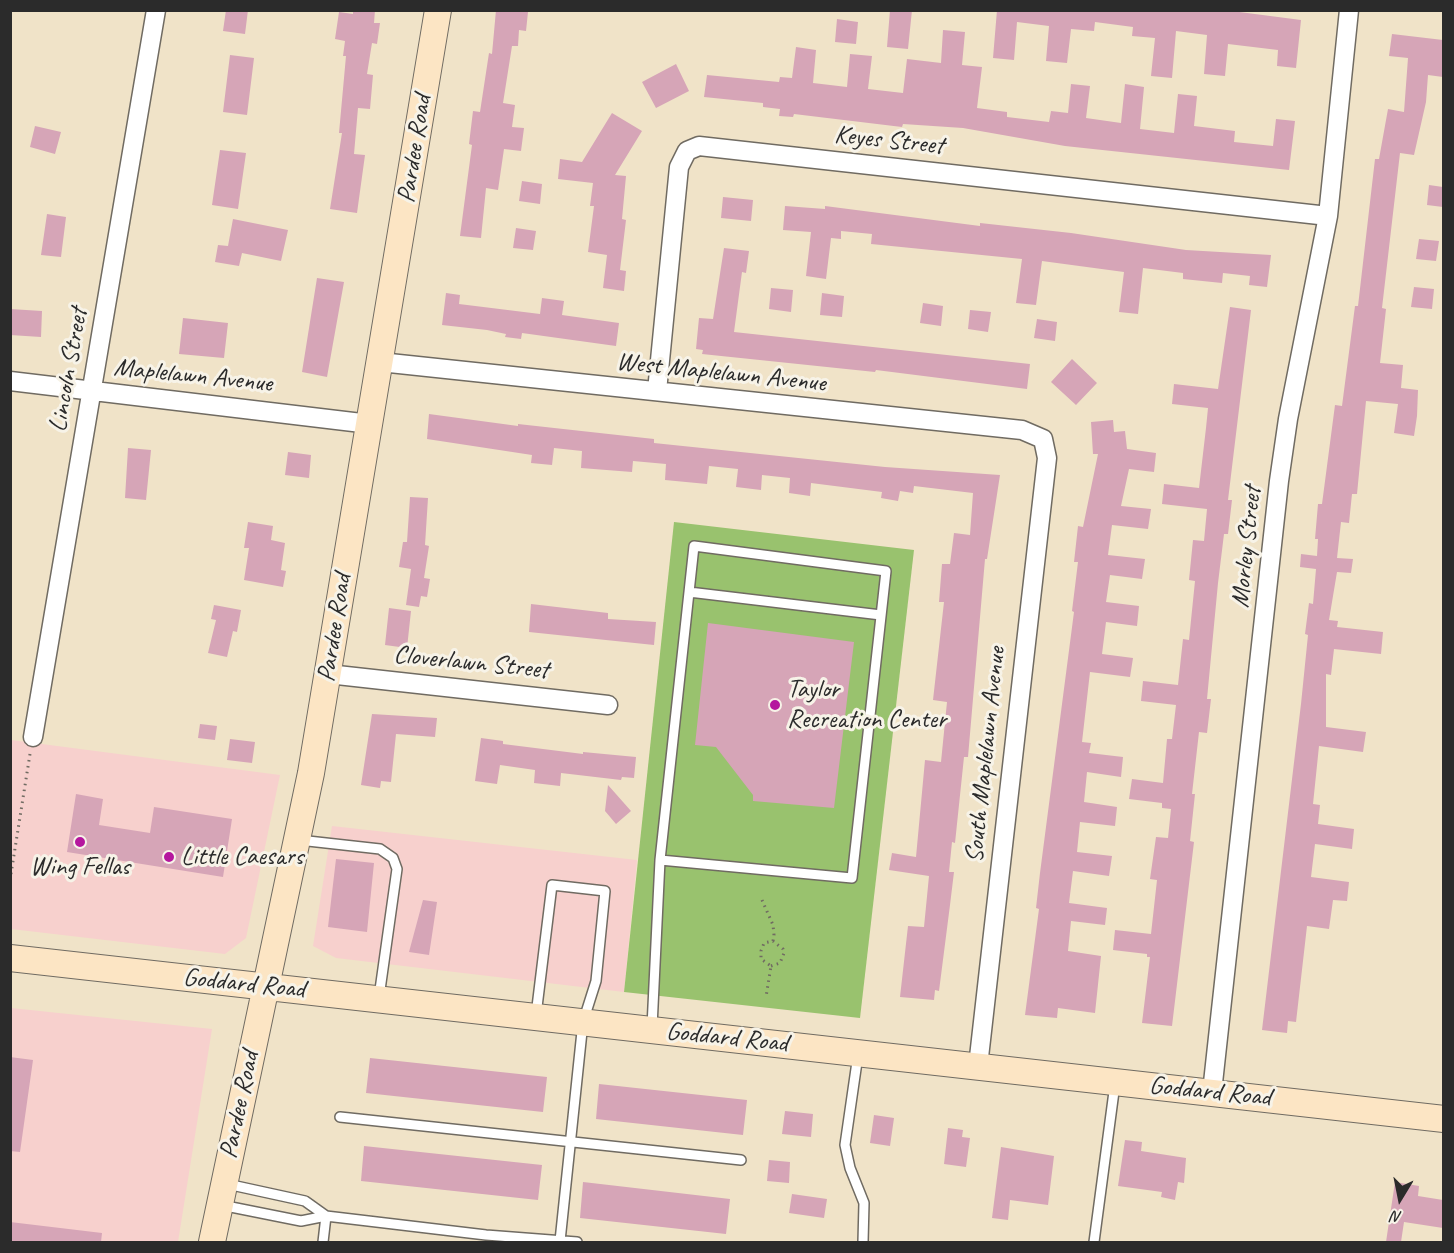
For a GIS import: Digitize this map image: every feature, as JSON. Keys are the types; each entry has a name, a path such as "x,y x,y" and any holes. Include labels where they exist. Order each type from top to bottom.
{"main road":[{"name":"Pardee Road","path":"212,1242 266,987 328,674 438,10"},
{"name":"Goddard Road","path":"10,958 1443,1119"}],"street":[{"name":"Lincoln Street","path":"33,737 156,10"},
{"name":"Morley Street","path":"1212,1092 1279,481 1288,419 1328,216 1349,10"},
{"name":"Keyes Street","path":"657,391 679,167 687,151 699,146 709,145 1328,216"},
{"name":"West Maplelawn Avenue","path":"380,362 1022,430 1043,439 1047,451"},
{"name":"Maplelawn Avenue","path":"10,381 369,424"},
{"name":"South Maplelawn Avenue","path":"978,1066 1047,451"},
{"name":"Cloverlawn Street","path":"328,674 608,705"}],"lane":[{"path":"651,1030 660,860 694,546 886,571 852,878 660,860"},
{"path":"689,592 881,615"},
{"path":"296,840 380,849 393,858 397,869 379,999"},
{"path":"536,1017 552,885 605,891 596,981 583,1022 568,1141 560,1241"},
{"path":"858,1052 845,1145 850,1168 864,1203 863,1242"},
{"path":"1094,1242 1115,1081"},
{"path":"340,1116 741,1160"},
{"path":"221,1194 301,1221 326,1216 486,1239 577,1242"},
{"path":"221,1194 305,1201 326,1216"},
{"path":"323,1242 326,1216"}],"path":[{"path":"10,880 33,737"},
{"path":"762,900 773,925 773,941 784,953 780,963 771,966"},
{"path":"771,966 761,958 760,951 764,944 773,941"},
{"path":"766,997 771,966"}],"shaded area":[{"path":"11,740 280,775 246,938 225,954 11,929"},
{"path":"332,826 637,860 624,992 336,958 313,946"},
{"path":"11,1008 212,1029 178,1242 11,1242"}],"green space":[{"name":"Taylor Recreation Center","path":"674,522 914,550 860,1018 624,992"}],"building":[{"path":"226,10 248,10 245,34 223,31"},
{"path":"353,10 375,10 374,23 380,23 377,44 372,43 367,74 373,75 370,109 358,108 354,154 365,155 357,213 330,209 342,133 339,133 346,56 343,56 345,41 335,39 339,12 353,14"},
{"path":"496,10 528,12 526,31 519,30 518,46 512,46 503,103 515,105 512,127 524,128 521,151 504,149 498,190 486,188 481,238 460,236 472,145 469,144 473,111 480,112 489,53 492,54"},
{"path":"890,10 912,10 908,49 887,47"},
{"path":"997,10 1224,10 1301,20 1296,68 1277,66 1278,50 1228,44 1225,76 1204,74 1207,35 1176,31 1172,78 1151,76 1155,38 1132,36 1133,27 1095,22 1094,31 1071,29 1067,63 1046,61 1049,26 1017,22 1014,60 993,58"},
{"path":"837,19 858,22 856,44 835,42"},
{"path":"943,30 965,32 962,65 982,67 977,108 1007,112 1007,117 1049,122 1051,111 1068,113 1071,84 1090,86 1086,118 1121,123 1125,84 1144,87 1140,129 1174,133 1178,94 1197,96 1194,126 1235,131 1234,142 1273,146 1276,119 1295,121 1289,170 1065,146 963,128 903,124 902,127 794,114 793,117 779,116 780,109 763,107 763,103 704,97 707,75 779,82 780,77 792,78 796,47 816,50 813,83 847,87 850,54 872,56 868,89 903,93 907,59 941,63"},
{"path":"1392,34 1443,40 1443,77 1428,75 1426,102 1414,155 1400,153 1382,308 1386,309 1380,363 1403,365 1401,388 1418,390 1417,416 1414,436 1394,433 1398,404 1366,401 1357,494 1352,494 1349,523 1341,522 1337,558 1353,559 1351,573 1337,572 1329,620 1338,621 1337,627 1383,632 1381,654 1334,649 1331,675 1326,674 1326,727 1366,732 1363,752 1319,746 1313,804 1320,805 1318,824 1354,829 1352,849 1315,844 1311,877 1349,882 1347,901 1333,900 1329,929 1307,926 1296,1022 1288,1021 1287,1033 1262,1030 1301,704 1308,635 1305,634 1309,603 1313,604 1316,569 1300,567 1301,554 1317,556 1318,539 1315,539 1318,504 1322,504 1335,405 1342,406 1355,306 1358,306 1375,159 1379,159 1388,109 1404,112 1408,58 1389,56"},
{"path":"230,55 254,58 247,115 223,112"},
{"path":"676,64 689,91 656,108 642,82"},
{"path":"612,113 642,131 615,175 626,176 622,219 626,220 620,270 626,271 624,291 603,288 607,255 588,252 594,206 590,206 593,183 558,179 560,159 582,162"},
{"path":"35,126 61,132 55,154 30,147"},
{"path":"220,150 246,153 238,209 212,205"},
{"path":"522,181 542,184 540,204 519,201"},
{"path":"1429,185 1443,187 1443,207 1427,205"},
{"path":"723,197 753,200 751,221 721,218"},
{"path":"785,206 825,209 825,206 980,226 980,223 1071,233 1186,250 1271,255 1267,287 1249,285 1250,276 1223,273 1222,283 1183,279 1183,273 1143,268 1138,314 1119,312 1124,272 1042,261 1036,305 1016,303 1022,259 871,244 872,234 841,231 841,239 831,238 826,279 806,276 811,232 783,230"},
{"path":"47,214 66,217 61,257 41,255"},
{"path":"233,219 288,230 281,261 242,253 239,266 215,262 218,245 228,246"},
{"path":"516,228 536,231 533,250 513,248"},
{"path":"1419,239 1439,241 1436,261 1416,259"},
{"path":"724,248 749,251 746,273 742,272 734,332 1030,364 1027,389 876,370 875,372 702,354 703,350 696,349 699,318 713,319"},
{"path":"317,278 344,282 327,377 302,372"},
{"path":"1414,287 1434,289 1432,309 1411,307"},
{"path":"771,288 793,290 791,312 769,309"},
{"path":"446,293 460,295 459,304 540,314 542,298 564,301 562,315 619,323 616,346 522,333 521,339 505,337 506,334 487,330 442,325"},
{"path":"822,293 844,296 842,317 820,315"},
{"path":"923,303 943,306 941,326 920,323"},
{"path":"1230,307 1251,310 1228,500 1232,500 1228,534 1224,534 1218,583 1207,699 1211,699 1207,733 1199,732 1192,794 1195,794 1190,841 1194,842 1172,1026 1142,1023 1150,957 1147,957 1147,954 1113,950 1115,930 1151,934 1157,880 1150,879 1156,837 1168,838 1171,809 1162,808 1162,803 1129,799 1132,779 1163,783 1167,739 1172,739 1176,705 1141,701 1143,681 1178,685 1183,639 1189,640 1195,581 1189,580 1193,540 1204,541 1207,509 1162,504 1164,484 1199,488 1208,408 1172,404 1174,384 1218,389"},
{"path":"10,309 42,311 41,337 10,335"},
{"path":"970,310 991,312 988,332 968,329"},
{"path":"183,318 228,323 224,358 179,354"},
{"path":"1037,319 1057,322 1055,341 1034,338"},
{"path":"1072,359 1097,383 1076,405 1051,382"},
{"path":"429,414 518,426 518,424 654,439 654,443 885,467 1000,475 987,559 985,559 968,757 964,757 955,843 952,842 949,872 954,872 939,991 935,990 934,1000 900,997 908,926 924,927 929,876 889,870 892,853 916,857 925,760 941,762 947,702 933,700 944,602 939,602 942,564 950,564 954,533 970,535 973,493 914,486 913,493 900,491 898,501 881,498 882,492 811,483 810,496 789,493 790,478 762,475 761,490 736,487 738,469 709,466 707,484 665,480 666,464 633,461 632,472 581,468 582,451 554,448 552,465 531,463 532,455 427,439"},
{"path":"1113,420 1114,432 1125,431 1127,449 1156,453 1154,472 1129,469 1121,506 1151,509 1148,529 1112,525 1108,555 1145,559 1142,579 1110,575 1106,602 1139,606 1137,626 1106,622 1102,654 1133,658 1130,677 1090,672 1082,742 1091,743 1089,753 1123,757 1121,777 1087,772 1084,802 1117,807 1115,826 1080,822 1077,852 1112,856 1109,876 1073,871 1069,903 1107,908 1105,925 1071,921 1068,951 1101,956 1095,1013 1058,1008 1057,1018 1025,1015 1039,909 1036,908 1040,873 1074,612 1072,611 1078,562 1074,562 1078,526 1083,527 1098,454 1093,454 1091,422"},
{"path":"128,448 151,450 146,500 125,498"},
{"path":"288,452 311,455 309,478 285,475"},
{"path":"410,497 428,498 425,545 429,546 424,578 430,579 427,597 421,596 419,607 406,605 411,569 399,567 403,542 407,542"},
{"path":"248,522 273,526 271,540 285,543 281,570 286,571 283,587 244,580 249,548 244,548"},
{"path":"531,604 608,613 608,619 656,622 654,645 529,632"},
{"path":"214,605 241,610 237,632 233,631 227,657 208,653 216,620 211,619"},
{"path":"389,608 411,611 407,648 385,645"},
{"path":"708,623 854,642 834,808 753,801 753,795 716,747 695,745"},
{"path":"372,714 437,718 435,737 396,734 391,782 381,781 380,788 361,785"},
{"path":"200,724 217,726 215,740 198,738"},
{"path":"481,738 503,741 503,744 583,754 583,752 636,757 634,778 622,777 621,780 561,773 560,786 534,783 535,770 500,765 497,784 475,781"},
{"path":"230,739 255,742 252,763 227,760"},
{"path":"608,785 631,811 616,824 605,811"},
{"path":"76,794 103,799 99,825 150,833 154,807 232,819 223,877 67,852"},
{"path":"336,859 374,863 367,932 328,927"},
{"path":"423,900 437,902 429,955 409,952"},
{"path":"10,1057 33,1060 20,1152 10,1151"},
{"path":"370,1058 547,1077 543,1112 366,1093"},
{"path":"599,1084 747,1100 743,1135 596,1119"},
{"path":"785,1111 813,1114 811,1137 782,1134"},
{"path":"874,1115 894,1118 890,1146 870,1143"},
{"path":"948,1128 963,1130 962,1137 970,1138 966,1167 944,1164"},
{"path":"1125,1140 1142,1142 1141,1151 1186,1158 1184,1183 1178,1182 1175,1200 1161,1197 1162,1192 1118,1186"},
{"path":"364,1146 542,1165 538,1200 361,1181"},
{"path":"1001,1147 1054,1156 1048,1205 1010,1200 1008,1220 992,1218"},
{"path":"769,1160 790,1162 789,1183 767,1181"},
{"path":"583,1182 730,1199 726,1234 580,1218"},
{"path":"1395,1182 1419,1186 1418,1196 1443,1200 1443,1228 1404,1222 1401,1242 1386,1242"},
{"path":"792,1194 827,1199 824,1218 789,1213"},
{"path":"10,1222 102,1233 101,1242 10,1242"}],"place":[{"name":"Taylor Recreation Center","path":"775,705"},
{"name":"Wing Fellas","path":"80,842"},
{"name":"Little Caesars","path":"169,857"}]}
